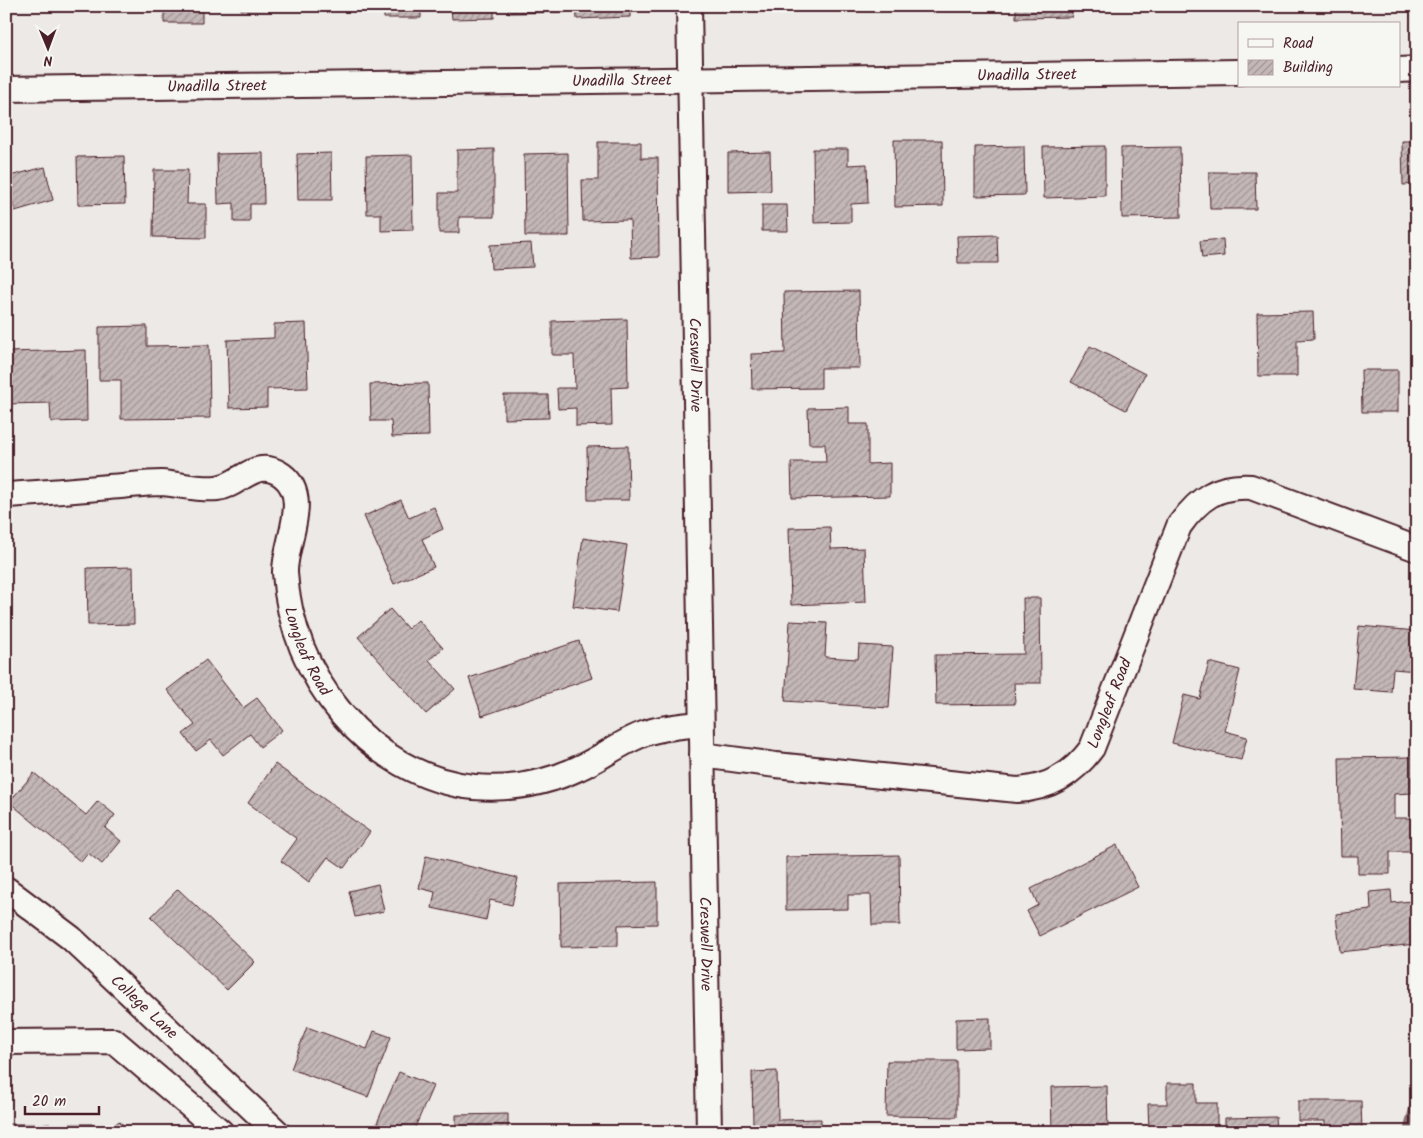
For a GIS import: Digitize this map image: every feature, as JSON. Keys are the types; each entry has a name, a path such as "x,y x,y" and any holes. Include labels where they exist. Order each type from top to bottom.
{"street":[{"name":"Creswell Drive","path":"689,6 693,137 709,1132"},
{"path":"1400,70 1417,69"},
{"name":"Unadilla Street","path":"6,90 1238,72"},
{"name":"Longleaf Road","path":"6,495 160,483 218,488 228,485 245,473 255,470 264,469 281,475 293,488 297,505 287,549 285,572 291,613 297,635 316,678 342,715 376,748 415,771 455,784 476,787 519,786 540,782 579,768 630,739 648,732 701,724"},
{"name":"Longleaf Road","path":"702,754 776,765 1017,790 1030,789 1057,781 1079,765 1092,748 1179,526 1193,506 1214,492 1239,486 1252,487 1417,549"},
{"name":"College Lane","path":"6,888 71,938 277,1132"},
{"path":"6,1042 114,1042 221,1132"}],"building":[{"path":"164,6 202,6 202,23 164,23"},
{"path":"241,6 285,6 285,9 241,10"},
{"path":"326,6 362,6 362,9 326,9"},
{"path":"384,6 421,6 421,18 384,18"},
{"path":"451,6 494,6 494,18 452,19"},
{"path":"509,6 567,6 567,12 509,13"},
{"path":"576,6 630,6 630,17 577,19"},
{"path":"740,6 802,6 802,8 740,9"},
{"path":"823,6 863,6 863,7 823,8"},
{"path":"1016,6 1071,6 1072,17 1016,18"},
{"path":"1112,6 1152,6 1152,8 1112,9"},
{"path":"894,140 942,140 943,206 895,207"},
{"path":"1402,141 1417,141 1417,184 1403,185"},
{"path":"598,142 641,142 641,158 658,158 659,257 631,258 630,220 583,221 582,180 598,180"},
{"path":"1024,146 1025,195 975,196 975,147"},
{"path":"1105,146 1105,196 1044,198 1043,147"},
{"path":"1180,147 1181,217 1122,218 1121,148"},
{"path":"494,149 494,217 459,217 459,233 439,233 439,193 457,193 457,150"},
{"path":"813,149 848,149 848,165 867,164 868,203 851,204 851,222 814,223"},
{"path":"770,152 771,191 728,192 728,153"},
{"path":"263,153 264,204 250,204 250,222 234,222 234,203 218,204 217,154"},
{"path":"331,153 332,200 298,200 297,154"},
{"path":"568,153 569,236 525,236 524,154"},
{"path":"412,155 413,230 381,231 381,214 367,214 366,156"},
{"path":"124,156 125,204 78,205 77,157"},
{"path":"45,167 53,200 15,211 6,177"},
{"path":"154,170 188,170 187,204 206,204 206,238 153,237"},
{"path":"1209,172 1255,172 1256,209 1210,209"},
{"path":"762,205 787,205 788,231 762,231"},
{"path":"997,235 998,263 958,263 957,236"},
{"path":"1223,239 1224,256 1202,258 1200,241"},
{"path":"531,243 533,267 491,269 490,245"},
{"path":"859,291 860,368 821,368 821,388 752,389 751,354 785,353 784,292"},
{"path":"1313,312 1314,339 1297,340 1297,376 1258,376 1257,313"},
{"path":"627,319 628,387 611,388 612,425 576,426 576,408 558,409 557,388 575,388 574,355 552,355 552,321"},
{"path":"306,323 308,388 267,389 267,407 229,408 227,340 274,338 274,324"},
{"path":"147,326 147,346 209,345 210,418 121,419 121,380 99,380 99,327"},
{"path":"1090,346 1145,374 1126,410 1071,382"},
{"path":"86,350 87,421 51,422 50,403 6,404 6,352"},
{"path":"1361,370 1398,370 1398,412 1362,412"},
{"path":"428,383 429,436 392,437 391,421 371,421 370,384"},
{"path":"504,395 548,395 549,418 504,419"},
{"path":"849,407 849,424 868,424 868,464 890,463 890,496 792,498 791,462 826,462 825,444 809,444 808,408"},
{"path":"628,446 629,500 588,500 587,447"},
{"path":"401,500 409,518 434,507 443,529 422,539 434,567 394,584 364,516"},
{"path":"830,527 831,549 864,548 866,602 791,605 789,528"},
{"path":"583,538 627,545 617,612 573,606"},
{"path":"133,567 134,624 88,625 87,568"},
{"path":"1023,598 1040,598 1041,683 1014,683 1015,704 936,705 935,655 1024,654"},
{"path":"390,609 408,629 418,620 443,648 429,660 455,689 426,714 358,637"},
{"path":"790,621 827,623 825,657 858,659 859,645 893,647 889,708 785,701"},
{"path":"1359,626 1417,631 1417,671 1393,669 1391,692 1353,689"},
{"path":"579,641 592,678 482,716 469,678"},
{"path":"206,660 243,708 257,698 282,730 260,747 250,734 223,755 211,740 196,751 183,734 195,725 167,690"},
{"path":"1209,662 1240,670 1225,731 1247,737 1241,760 1172,743 1184,695 1200,699"},
{"path":"1412,757 1412,793 1394,794 1394,818 1412,818 1413,852 1390,852 1390,874 1358,874 1358,856 1341,856 1339,758"},
{"path":"275,764 370,832 344,868 328,857 309,882 281,861 297,839 248,803"},
{"path":"34,773 86,815 98,801 115,815 105,828 121,841 102,864 88,853 81,862 9,802"},
{"path":"1117,845 1138,887 1040,936 1027,911 1038,905 1031,889"},
{"path":"899,855 900,925 872,925 871,895 848,895 848,909 786,910 786,857"},
{"path":"426,856 518,878 512,905 490,900 486,920 432,908 435,892 419,888"},
{"path":"657,882 657,924 618,925 618,946 561,947 560,884"},
{"path":"378,884 384,911 355,917 349,891"},
{"path":"178,889 255,962 227,990 151,917"},
{"path":"1391,890 1392,903 1411,901 1416,944 1340,952 1336,914 1371,910 1370,892"},
{"path":"990,1018 990,1048 956,1049 956,1019"},
{"path":"307,1027 367,1049 374,1031 391,1037 368,1097 291,1069"},
{"path":"887,1061 957,1061 957,1117 886,1116"},
{"path":"777,1071 778,1120 821,1119 821,1132 775,1132 774,1124 753,1125 752,1072"},
{"path":"399,1072 433,1086 413,1132 397,1132 377,1123"},
{"path":"1167,1083 1196,1083 1196,1103 1217,1103 1217,1132 1149,1132 1148,1104 1167,1104"},
{"path":"1107,1086 1108,1132 1052,1132 1051,1087"},
{"path":"1298,1101 1361,1101 1362,1132 1325,1132 1325,1121 1298,1121"},
{"path":"508,1114 508,1132 456,1132 456,1115"},
{"path":"1276,1117 1277,1132 1225,1132 1225,1118"},
{"path":"119,1121 131,1132 107,1132"},
{"path":"6,1124 92,1124 100,1132 6,1132"}],"waterway":[{"path":"1407,1132 1417,1093"}]}
